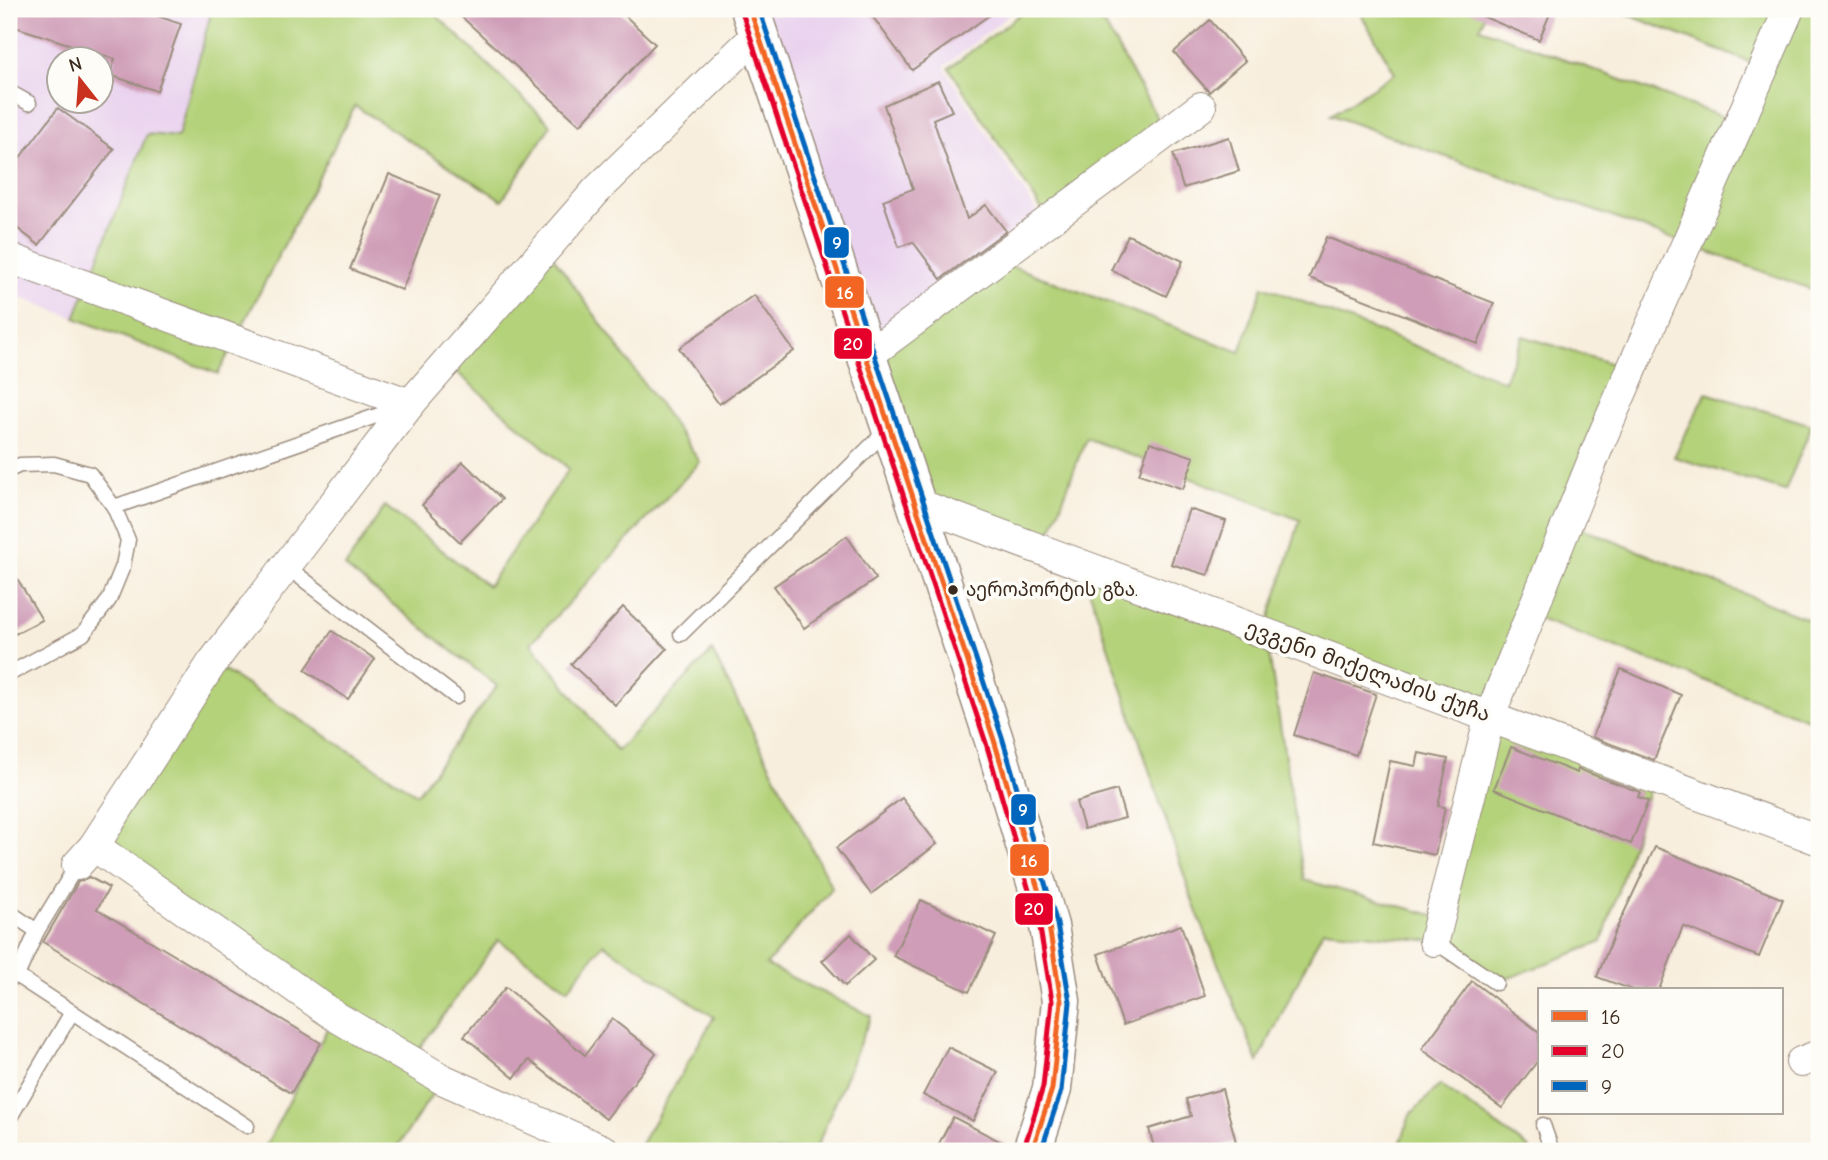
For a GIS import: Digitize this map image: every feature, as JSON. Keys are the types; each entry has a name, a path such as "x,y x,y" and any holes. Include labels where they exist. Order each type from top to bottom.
{"highway":[{"path":"754,21 994,740 1049,926 1061,1001 1052,1089 1032,1151"}],"street":[{"path":"1434,941 1490,716 1600,442 1789,9"},
{"path":"604,1151 442,1079 335,1016 85,855 212,663 410,404 597,190 754,21"},
{"path":"867,356 1201,107"},
{"path":"9,258 410,404"},
{"name":"ევგენი მიქელაძის ქუჩა","path":"916,503 1819,840"}],"lane":[{"path":"9,92 29,103"},
{"path":"114,507 410,404"},
{"path":"681,634 891,426"},
{"path":"9,470 20,465 54,464 90,474 114,507 128,541 123,566 108,600 83,634 9,674"},
{"path":"286,566 456,697"},
{"path":"85,855 37,930 17,976 247,1126"},
{"path":"9,912 37,930"},
{"path":"1434,941 1496,983"},
{"path":"9,1119 72,1012"},
{"path":"1543,1125 1552,1151"}],"shaded area":[{"path":"9,9 212,9 178,138 147,134 75,318 9,293"},
{"path":"758,9 1017,9 944,67 1043,221 871,349"}],"green space":[{"path":"212,9 430,9 551,125 502,200 355,106 218,374 75,318 147,134 178,137"},
{"path":"1027,9 1080,9 1106,27 1163,128 1046,216 949,68"},
{"path":"1358,9 1487,9 1480,28 1739,123 1762,67 1613,9 1805,9 1819,15 1819,292 1331,115 1395,73"},
{"path":"547,248 700,462 531,643 617,751 712,651 832,888 766,965 871,1016 815,1151 637,1151 714,1017 603,944 568,989 498,940 411,1060 442,1079 395,1151 263,1151 334,1016 94,846 212,663 417,794 497,686 345,567 385,506 488,586 569,469 446,363"},
{"path":"996,260 1240,352 1263,286 1504,381 1523,336 1635,371 1571,524 1819,624 1819,723 1533,617 1490,717 1653,778 1602,942 1496,983 1434,941 1323,930 1258,1062 1194,905 1081,565 1265,633 1300,520 1086,438 1044,551 916,503 867,356","holes":["1266,634 1490,717 1440,917 1304,880"]},
{"path":"1706,393 1812,425 1785,491 1674,457"},
{"path":"1440,1085 1530,1151 1398,1151 1410,1115"}],"building":[{"path":"9,9 137,9 181,24 157,91 116,77 116,46 74,46 9,25"},
{"path":"453,9 618,9 655,44 580,125"},
{"path":"867,9 998,9 912,70"},
{"path":"1465,9 1552,9 1539,40"},
{"path":"1210,20 1245,61 1209,92 1174,52"},
{"path":"938,81 952,111 933,119 967,219 986,205 1006,231 941,279 913,242 899,247 883,200 913,189 884,105"},
{"path":"52,116 69,116 114,149 39,245 9,222 9,172"},
{"path":"1229,137 1239,171 1183,188 1173,154"},
{"path":"389,174 440,195 402,290 350,269"},
{"path":"1128,235 1183,261 1166,296 1111,270"},
{"path":"1326,237 1494,303 1478,344 1309,278"},
{"path":"754,295 794,351 719,404 679,348"},
{"path":"1150,442 1194,457 1183,489 1139,474"},
{"path":"463,462 502,499 460,542 422,505"},
{"path":"1189,509 1226,521 1208,575 1171,564"},
{"path":"847,536 876,579 804,628 774,586"},
{"path":"9,565 42,620 9,637"},
{"path":"623,607 667,649 615,705 571,664"},
{"path":"332,631 375,659 348,699 305,670"},
{"path":"1621,669 1681,695 1654,760 1592,737"},
{"path":"1314,673 1376,694 1356,755 1294,735"},
{"path":"1511,747 1577,773 1578,769 1640,792 1638,797 1648,801 1631,844 1494,789"},
{"path":"1419,753 1448,759 1438,806 1445,807 1435,855 1373,842 1390,761 1416,766"},
{"path":"1117,790 1125,818 1084,829 1076,802"},
{"path":"902,798 937,844 871,894 836,848"},
{"path":"1655,847 1783,899 1759,957 1683,926 1660,988 1627,988 1597,977"},
{"path":"89,877 109,888 97,909 321,1043 291,1093 43,942 78,882"},
{"path":"921,900 996,936 969,992 893,956"},
{"path":"1181,925 1205,996 1123,1025 1098,954"},
{"path":"851,934 874,960 845,986 822,961"},
{"path":"1472,981 1538,1031 1538,1060 1502,1108 1422,1049"},
{"path":"506,987 585,1055 612,1019 656,1053 606,1119 529,1060 514,1078 464,1036"},
{"path":"948,1047 998,1072 973,1121 923,1095"},
{"path":"1222,1089 1236,1142 1204,1151 1155,1151 1149,1129 1191,1116 1186,1099"},
{"path":"953,1117 1011,1147 1011,1151 935,1151"}],"transit line":[{"name":"16","path":"750,9 994,740 1049,926 1061,1001 1052,1089 1032,1151"},
{"name":"9","path":"759,9 1002,737 1057,924 1070,1002 1061,1091 1041,1151"},
{"name":"20","path":"742,12 986,743 1040,928 1052,1001 1043,1087 1024,1148"}],"place":[{"name":"აეროპორტის გზა.","path":"953,590"}]}
